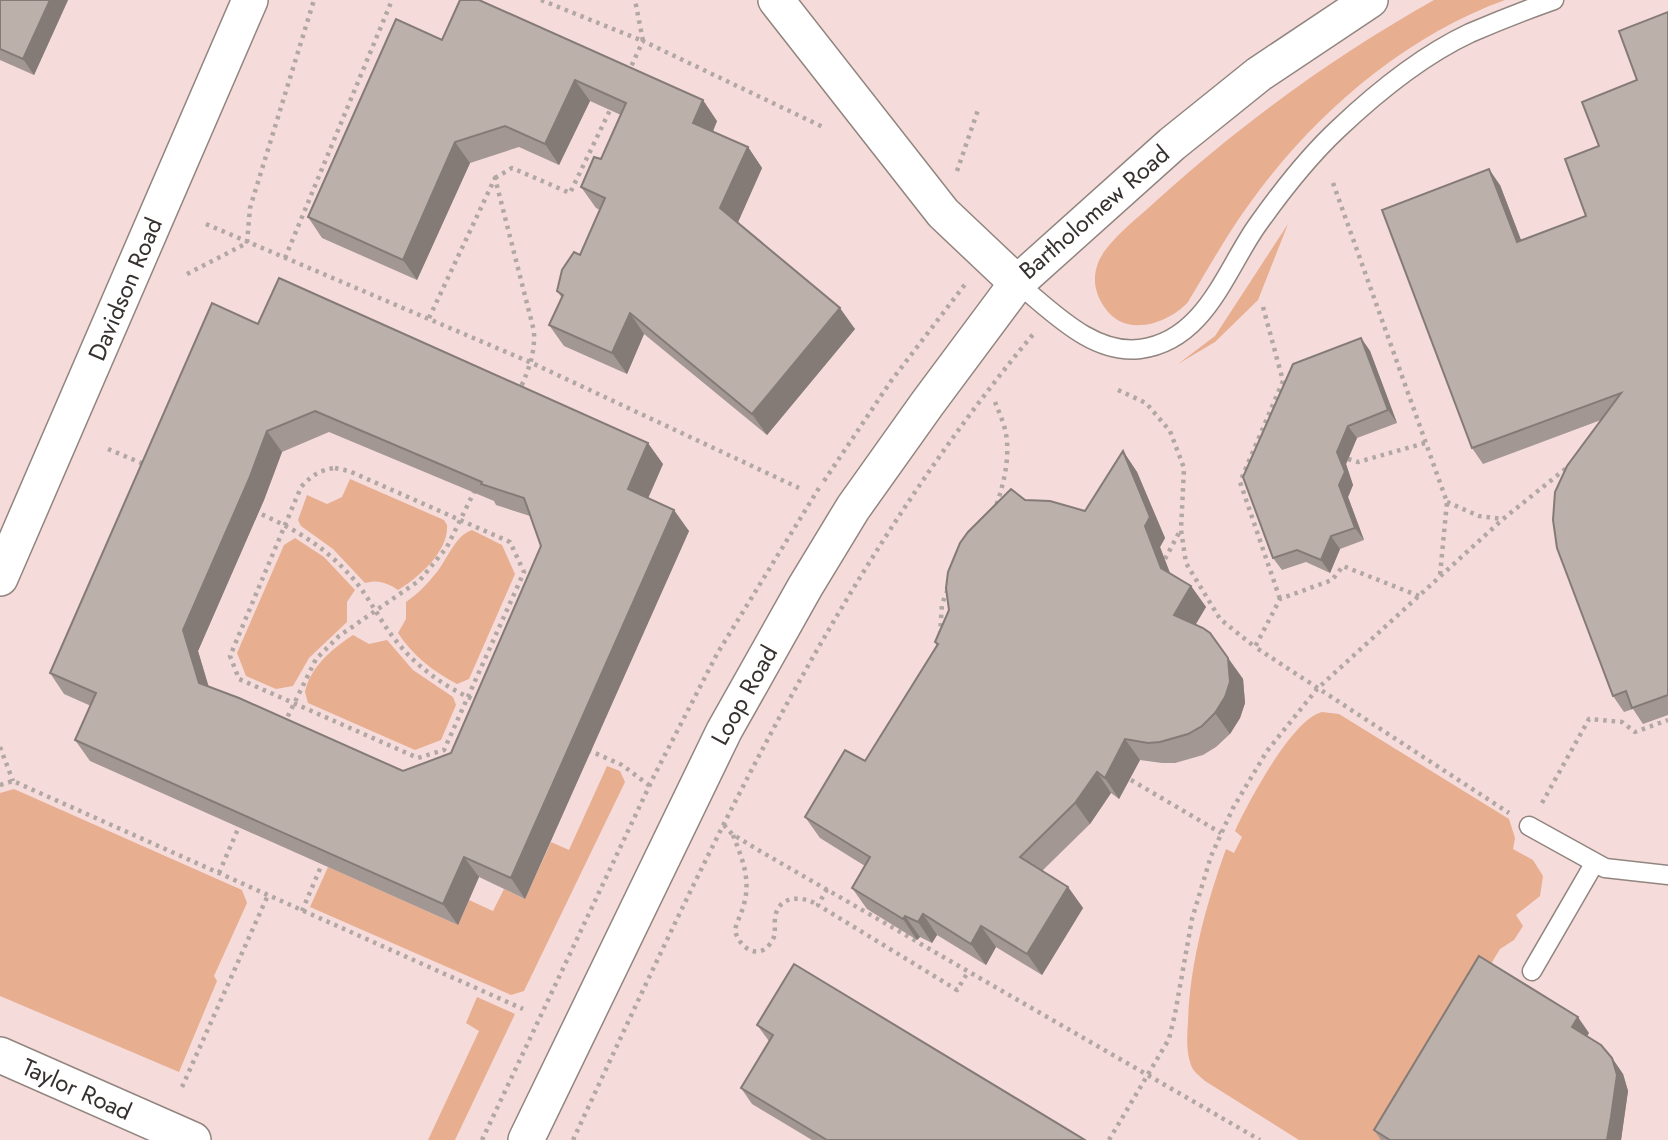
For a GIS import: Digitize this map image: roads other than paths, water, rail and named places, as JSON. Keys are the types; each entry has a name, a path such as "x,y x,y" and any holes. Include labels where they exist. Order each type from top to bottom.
{"street":[{"name":"Davidson Road","path":"0,578 250,0"},
{"name":"Bartholomew Road","path":"775,0 943,212 1017,283 1172,144 1240,89 1370,0"},
{"name":"Loop Road","path":"526,1140 724,731 792,610 853,508 1017,283"},
{"name":"Taylor Road","path":"0,1055 193,1140"}],"lane":[{"path":"1017,283 1068,325 1096,341 1117,348 1140,349 1164,341 1184,330 1206,310 1255,228 1292,179 1335,132 1383,88 1468,34 1554,0"},
{"path":"1529,826 1605,869 1668,875"},
{"path":"1532,971 1594,864"}]}
